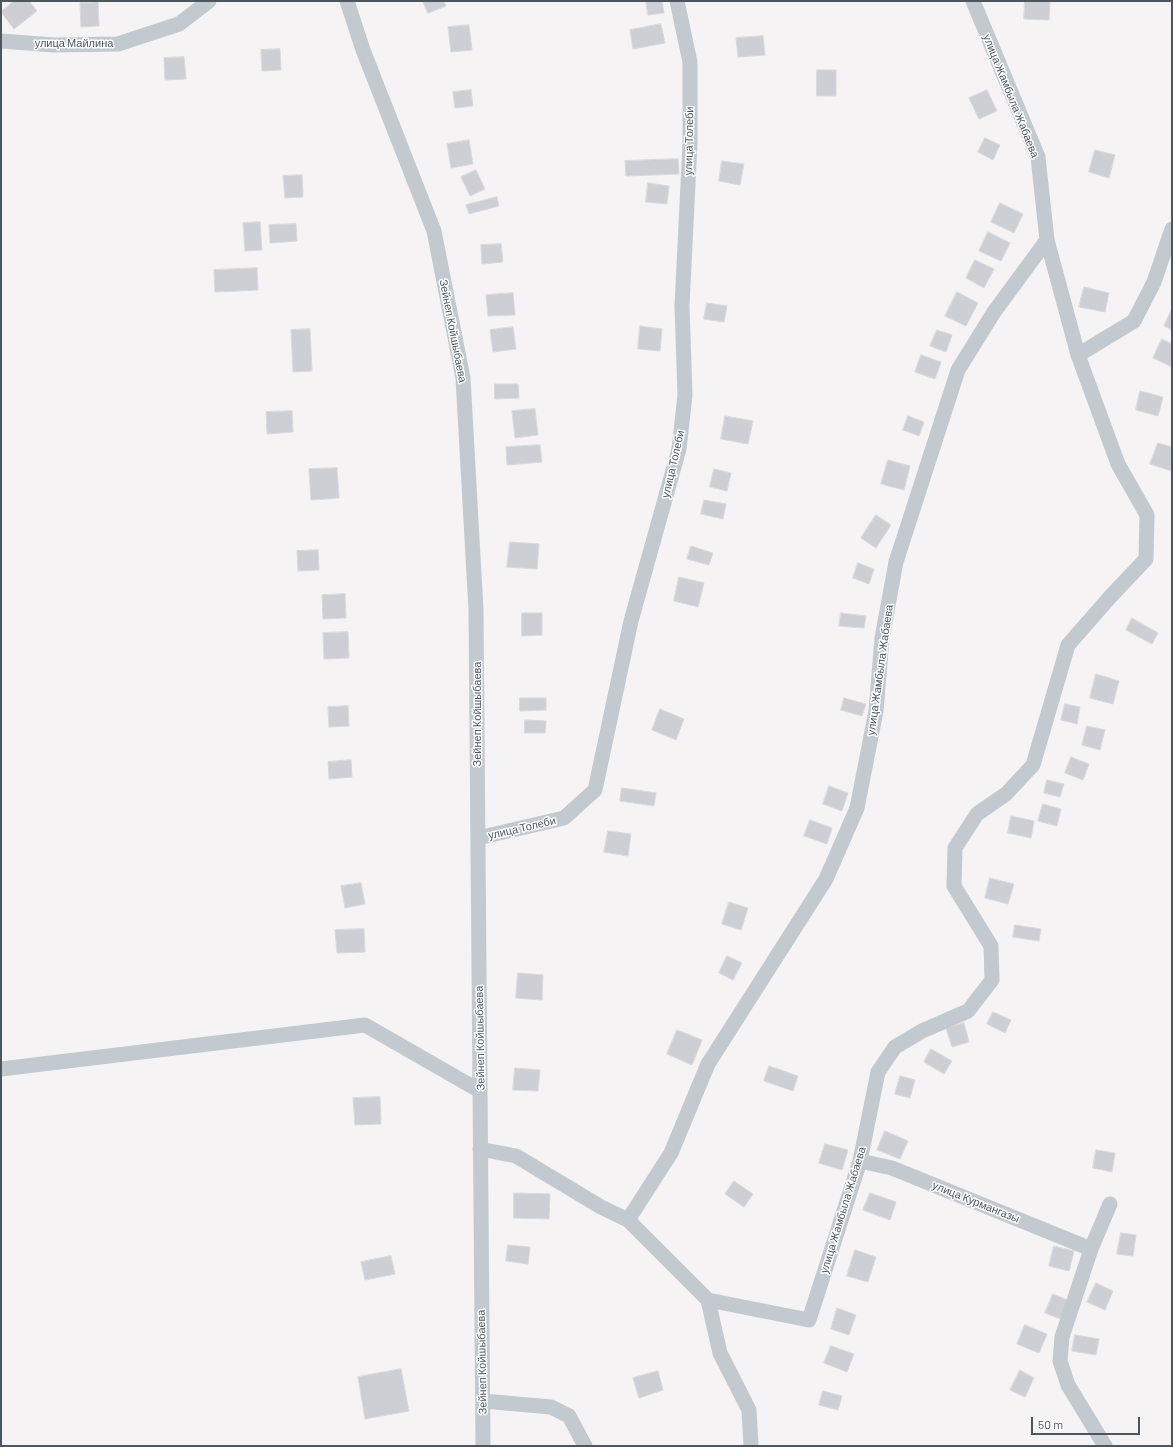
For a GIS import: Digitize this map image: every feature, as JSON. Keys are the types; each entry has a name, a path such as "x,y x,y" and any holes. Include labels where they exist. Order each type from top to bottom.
{"street":[{"name":"улица Майлина","path":"1,41 54,45 118,44 179,24 209,1"},
{"name":"Зейнеп Койшыбаева","path":"347,1 364,50 434,232 463,378 476,610 483,1446"},
{"name":"улица Толеби","path":"478,838 564,818 595,790 631,621 679,449 685,395 682,306 690,143 690,62 678,1"},
{"name":"улица Жамбыла Жабаева","path":"708,1300 809,1320 860,1161 878,1072 895,1047 922,1031 968,1011 992,980 991,946 954,886 955,848 977,814 1006,794 1032,765 1068,645 1146,559 1148,515 1118,464 1078,355 1047,240 1038,157 973,1"},
{"path":"1078,355 1134,322 1154,282 1172,229"},
{"name":"улица Жамбыла Жабаева","path":"628,1220 671,1153 708,1064 826,879 857,808 876,711 882,638 896,562 958,370 994,312 1047,240"},
{"path":"1,1069 365,1025 480,1091"},
{"path":"480,1150 516,1156 601,1206 628,1220 708,1300 720,1353 749,1410 751,1446"},
{"name":"улица Курмангазы","path":"860,1161 892,1168 1091,1249"},
{"path":"1105,1446 1068,1385 1060,1361 1062,1337 1091,1249 1110,1204"},
{"path":"483,1401 551,1407 569,1416 585,1446"}],"building":[{"path":"14,1 29,1 37,11 14,29 1,12"},
{"path":"423,1 444,1 446,6 428,13"},
{"path":"646,1 662,1 664,13 648,15"},
{"path":"1025,1 1050,1 1049,20 1024,19"},
{"path":"98,2 99,26 81,27 80,3"},
{"path":"661,24 665,43 633,49 630,30"},
{"path":"469,25 472,50 451,52 448,27"},
{"path":"763,36 765,55 738,57 736,38"},
{"path":"280,49 281,70 262,71 261,50"},
{"path":"184,57 186,79 165,80 164,58"},
{"path":"817,70 836,70 836,96 817,96"},
{"path":"471,90 473,106 455,108 453,92"},
{"path":"987,90 997,111 979,119 969,98"},
{"path":"985,138 1000,145 993,160 978,152"},
{"path":"469,140 473,164 451,168 447,144"},
{"path":"1095,150 1115,155 1109,178 1089,172"},
{"path":"678,159 679,174 626,176 625,161"},
{"path":"722,161 744,164 740,185 719,181"},
{"path":"476,170 485,189 470,196 461,177"},
{"path":"302,175 303,197 285,198 283,176"},
{"path":"648,183 669,186 667,204 646,202"},
{"path":"497,197 499,206 469,214 466,205"},
{"path":"1000,203 1023,214 1014,233 991,222"},
{"path":"260,222 262,250 245,251 243,223"},
{"path":"296,224 297,241 270,243 269,225"},
{"path":"988,232 1010,243 1001,261 979,251"},
{"path":"501,244 503,262 482,264 481,245"},
{"path":"975,260 994,269 984,288 966,278"},
{"path":"257,268 258,290 215,292 214,270"},
{"path":"1084,287 1109,293 1105,312 1079,307"},
{"path":"957,292 978,303 966,326 945,316"},
{"path":"513,293 515,315 488,316 486,295"},
{"path":"707,303 727,306 724,322 704,319"},
{"path":"1172,309 1172,330 1164,326"},
{"path":"640,326 662,329 660,351 638,349"},
{"path":"513,327 516,349 493,352 490,330"},
{"path":"310,329 312,371 293,372 291,330"},
{"path":"937,330 952,335 946,352 930,346"},
{"path":"1162,339 1172,344 1172,367 1153,358"},
{"path":"921,355 941,362 935,379 915,372"},
{"path":"495,384 518,384 519,398 495,399"},
{"path":"1140,391 1163,397 1158,416 1136,410"},
{"path":"535,409 538,435 515,438 512,411"},
{"path":"292,411 293,432 267,434 266,412"},
{"path":"725,416 753,421 748,444 721,439"},
{"path":"908,416 924,422 919,436 903,430"},
{"path":"1158,443 1172,447 1172,471 1150,464"},
{"path":"540,445 542,462 507,465 506,447"},
{"path":"888,460 910,466 904,490 881,484"},
{"path":"337,468 339,498 311,500 309,469"},
{"path":"714,469 731,473 727,491 710,487"},
{"path":"704,500 726,504 723,519 701,514"},
{"path":"876,515 891,525 876,548 861,538"},
{"path":"510,542 539,544 537,569 507,567"},
{"path":"691,546 713,553 709,565 687,559"},
{"path":"318,550 319,570 298,571 297,551"},
{"path":"858,563 874,569 869,584 853,578"},
{"path":"679,577 704,583 698,607 674,601"},
{"path":"345,594 346,618 323,619 322,595"},
{"path":"522,613 542,613 542,635 522,636"},
{"path":"841,613 866,616 864,628 839,626"},
{"path":"1132,618 1158,633 1152,644 1126,630"},
{"path":"348,632 349,658 324,659 323,633"},
{"path":"1096,674 1119,681 1113,704 1090,698"},
{"path":"520,698 546,698 546,710 520,711"},
{"path":"844,698 866,704 862,716 841,710"},
{"path":"1065,704 1080,707 1077,724 1061,720"},
{"path":"348,706 349,726 329,727 328,707"},
{"path":"660,709 684,719 676,740 652,730"},
{"path":"525,720 546,721 545,733 525,733"},
{"path":"1087,726 1105,730 1100,750 1082,745"},
{"path":"1071,757 1089,764 1083,780 1065,773"},
{"path":"351,760 352,777 329,779 328,762"},
{"path":"1047,780 1064,784 1060,797 1044,793"},
{"path":"829,786 848,793 842,811 823,804"},
{"path":"622,788 656,793 654,806 620,801"},
{"path":"1043,804 1061,809 1057,826 1038,821"},
{"path":"1011,816 1034,821 1031,838 1008,833"},
{"path":"810,820 832,828 827,844 804,836"},
{"path":"608,831 631,834 628,856 604,852"},
{"path":"990,878 1014,884 1008,904 985,898"},
{"path":"361,883 365,904 345,908 341,886"},
{"path":"729,902 748,908 741,930 722,924"},
{"path":"1015,925 1041,929 1039,941 1013,937"},
{"path":"364,929 365,952 337,953 335,930"},
{"path":"727,956 742,963 733,980 719,973"},
{"path":"518,973 543,975 542,1000 516,998"},
{"path":"993,1012 1011,1020 1005,1033 987,1024"},
{"path":"964,1023 969,1042 952,1047 946,1028"},
{"path":"677,1030 702,1040 692,1065 667,1054"},
{"path":"931,1049 952,1061 944,1074 924,1062"},
{"path":"769,1066 798,1076 793,1091 764,1081"},
{"path":"515,1068 540,1070 538,1091 513,1090"},
{"path":"900,1076 915,1080 910,1098 895,1094"},
{"path":"380,1097 381,1124 355,1125 353,1098"},
{"path":"885,1131 908,1141 900,1159 877,1150"},
{"path":"825,1144 848,1150 842,1170 819,1163"},
{"path":"1096,1150 1115,1153 1112,1172 1093,1168"},
{"path":"734,1181 753,1194 744,1207 725,1194"},
{"path":"514,1193 550,1194 549,1219 514,1218"},
{"path":"870,1193 896,1202 890,1220 863,1210"},
{"path":"1121,1233 1136,1235 1133,1256 1117,1254"},
{"path":"508,1245 530,1247 528,1264 506,1261"},
{"path":"1054,1246 1074,1251 1069,1271 1049,1266"},
{"path":"855,1250 876,1257 868,1282 847,1276"},
{"path":"391,1256 395,1274 365,1280 361,1262"},
{"path":"1096,1283 1113,1291 1105,1310 1087,1302"},
{"path":"1053,1294 1070,1301 1063,1320 1045,1313"},
{"path":"837,1308 856,1315 849,1335 831,1329"},
{"path":"1025,1325 1047,1334 1039,1353 1017,1344"},
{"path":"1075,1335 1099,1339 1096,1355 1072,1351"},
{"path":"831,1346 854,1354 847,1372 824,1363"},
{"path":"401,1369 409,1411 365,1419 358,1377"},
{"path":"1020,1370 1034,1378 1025,1397 1010,1390"},
{"path":"658,1371 663,1390 639,1398 633,1378"},
{"path":"823,1391 842,1396 838,1410 819,1405"}]}
